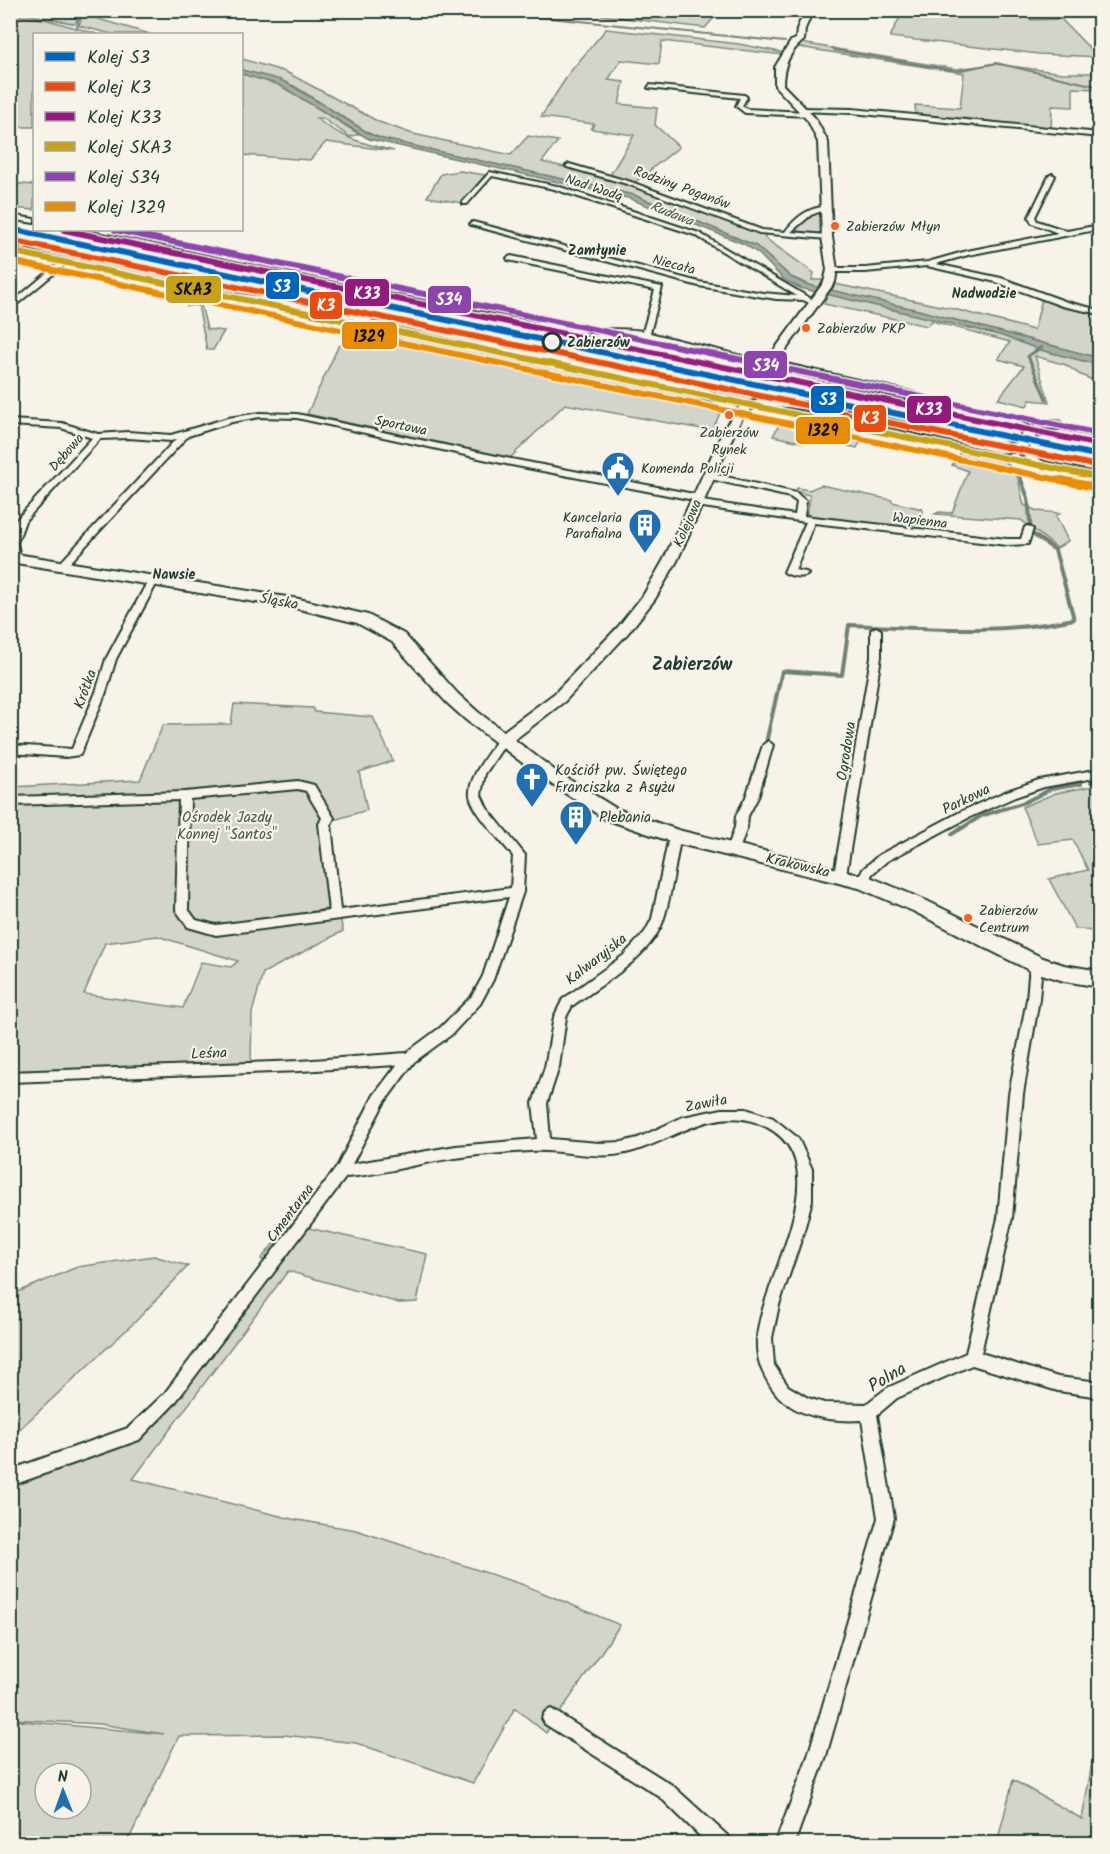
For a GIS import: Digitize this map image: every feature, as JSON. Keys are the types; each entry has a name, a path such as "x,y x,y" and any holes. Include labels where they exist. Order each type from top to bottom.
{"main road":[{"name":"Śląska","path":"13,557 154,579 350,615 392,634 412,651 452,698 503,740"},
{"name":"Krakowska","path":"503,740 597,807 627,821 675,836 863,882 920,906 1036,964 1064,973 1100,979"}],"street":[{"path":"771,364 829,282 832,270 827,237 823,142 818,128 779,86 779,67 797,43 810,10"},
{"path":"650,87 744,97 739,106 745,111 852,111 1100,135"},
{"name":"Rodziny Poganów","path":"569,166 629,183 761,232 827,237"},
{"name":"Nad Wodą","path":"465,203 490,174 555,187 697,234 749,263 802,298 815,301"},
{"path":"1052,176 1032,217 1034,222 1068,233"},
{"path":"786,235 793,225 810,213 825,208"},
{"path":"10,217 33,221"},
{"name":"Niecała","path":"473,224 699,284 727,286 788,299 802,298"},
{"path":"832,270 865,270 929,264 967,253 1100,227"},
{"path":"81,231 335,285 569,330 627,331 646,334 949,406 1013,423 1029,433 1062,434 1100,442"},
{"path":"10,249 65,261 10,308"},
{"path":"511,258 558,270 658,289 646,334"},
{"path":"929,264 936,268 999,280 1065,304 1100,312"},
{"name":"Kolejowa","path":"503,740 561,697 623,630 650,596 670,561 740,412 750,405 763,401 790,403 888,422 1003,449 1018,448"},
{"name":"Sportowa","path":"98,437 128,435 171,438 184,436 231,420 260,415 297,416 697,500"},
{"name":"Dębowa","path":"10,422 62,426 98,437 21,520 12,543 13,557"},
{"path":"1018,448 1027,444 1030,438 1029,433"},
{"path":"64,564 184,436"},
{"path":"1018,448 1041,464 1100,477"},
{"path":"709,476 793,495 802,501 798,519"},
{"name":"Wapienna","path":"697,500 798,519 1018,543 1025,542 1028,529"},
{"path":"803,574 789,572 811,520"},
{"name":"Krótka","path":"10,749 76,752 101,692 111,659 154,579"},
{"name":"Ogrodowa","path":"840,875 876,657 876,630"},
{"name":"Cmentarna","path":"10,1478 133,1434 169,1399 342,1171 379,1100 409,1058 446,1031 476,1000 489,976 517,892 519,855 482,810 475,795 480,774 503,740"},
{"path":"734,850 742,816 752,797 768,745"},
{"name":"Parkowa","path":"863,882 867,872 883,858 966,814 1043,783 1100,773"},
{"path":"10,801 185,796 298,785 310,788 328,818 325,824 335,915"},
{"path":"185,796 182,910 192,924 216,930 517,892"},
{"name":"Kalwaryjska","path":"544,1144 540,1103 552,1067 560,1017 567,1003 628,958 650,935 658,919 675,836"},
{"path":"1036,964 1033,999 1016,1094 1005,1218 972,1358 1058,1384 1100,1390"},
{"name":"Leśna","path":"10,1077 310,1066 409,1058"},
{"name":"Zawiła","path":"342,1171 363,1170 445,1154 544,1144 583,1149 621,1148 642,1143 676,1126 709,1116 740,1114 762,1119 778,1128 794,1143 801,1156 805,1186 790,1251 766,1326 763,1348 767,1372 777,1386 806,1406 834,1414 869,1412"},
{"name":"Polna","path":"784,1844 817,1756 886,1518 869,1412 892,1393 972,1358"},
{"path":"551,1718 666,1791 722,1844"}],"green space":[{"path":"43,10 67,14 71,11 96,11 98,19 147,33 108,33 79,26 81,19 77,19 75,24 11,11"},
{"path":"558,10 720,10 720,11 705,28"},
{"path":"962,10 1007,14 1007,10 1099,11 1099,18 1030,17 1031,20 1061,19 1098,57 1039,54 890,37 903,11"},
{"path":"10,14 48,20 94,33 33,33 33,127 15,127 11,131"},
{"path":"606,29 739,44 785,53 784,55 662,41 659,64 621,60 608,80 624,82 619,104 657,108 655,125 679,147 634,183 610,175 634,135 591,129 594,124 541,117 570,72"},
{"path":"801,43 956,69 995,64 1063,73 1099,73 1099,89 1073,88 1073,107 1052,106 1051,129 916,116 915,105 960,108 964,73 798,47"},
{"path":"243,59 286,72 379,122 413,134 511,155 528,136 558,141 542,162 604,176 765,235 765,238 814,273 812,280 824,280 817,288 791,277 756,246 634,195 383,139 370,134 294,86 243,70"},
{"path":"243,74 279,84 359,134 350,137 322,118 316,118 343,135 394,151 326,142 310,160 243,155"},
{"path":"460,171 485,175 462,203 427,197 441,174"},
{"path":"11,183 33,185 33,210 11,208"},
{"path":"821,212 822,232 815,235 797,231 797,226"},
{"path":"11,238 283,299 182,286 11,247"},
{"path":"835,284 950,308 1034,330 1042,299 1099,313 1099,358 918,310 831,291"},
{"path":"190,290 208,292 201,305 207,329 224,331 213,350 207,350 198,305 187,306"},
{"path":"828,294 1000,335 1041,350 1099,365 1099,383 1066,365 1035,356 1049,402 1030,400 1027,406 998,399 1024,366 998,359 1010,342 932,321 927,326 824,304"},
{"path":"433,298 518,310 514,317 430,301"},
{"path":"372,321 670,388 723,407 712,431 565,404 510,458 307,414 338,347"},
{"path":"703,384 773,396 773,398 752,400 738,407 730,405"},
{"path":"890,395 904,396 905,399 979,417 1018,431 886,403"},
{"path":"1036,419 1060,420 1067,427 1099,435 1099,439 1035,428 1032,424"},
{"path":"781,421 862,438 857,448 808,437 805,443 773,436"},
{"path":"872,425 952,441 993,456 1007,464 1019,480 1024,505 1037,511 1060,513 1056,516 1068,541 1057,548 1021,520 935,514 952,513 968,471 952,465 962,449"},
{"path":"821,485 892,500 892,502 923,511 915,525 908,528 810,516 807,514 809,495 795,491 797,488 809,490"},
{"name":"Ośrodek Jazdy Konnej \"Santos\"","path":"234,704 313,708 315,712 373,717 393,761 359,772 367,810 324,823 327,909 199,930 212,934 340,918 343,931 263,973 252,1013 251,1063 11,1071 11,787 140,780 163,725 231,724","holes":["157,936 238,961 231,967 201,962 183,1008 84,994 105,943"]},
{"path":"1099,785 1099,811 1092,812 1100,825 1099,956 1091,931 1075,928 1049,879 1088,870 1073,840 1038,844 1022,807 1056,793"},
{"path":"290,1224 427,1254 417,1302 399,1303 288,1271 133,1479 292,1519 356,1530 524,1585 620,1625 546,1733 515,1708 473,1783 356,1743 284,1735 179,1736 127,1843 11,1844 10,1720 164,1734 100,1724 11,1719 11,1486 133,1441 165,1417 275,1267 261,1259"},
{"path":"154,1256 188,1266 136,1321 11,1437 11,1295 77,1267"},
{"path":"1099,1724 1099,1843 997,1843 1013,1780 1082,1819"}],"water":[{"name":"Rudawa","path":"243,70 281,80 370,134 383,139 634,195 756,246 791,277 805,284 918,310 1099,358 1099,365 1041,350 1000,335 800,288 783,279 759,254 744,244 628,198 369,139 279,85 243,74"}],"waterway":[{"path":"77,27 81,10"},
{"path":"511,14 785,42"},
{"path":"834,50 957,71 996,63 1100,87"},
{"path":"1042,347 1028,356 1046,399"},
{"path":"1017,470 1022,482"},
{"path":"766,743 782,671 842,675 849,625 990,629 1074,619 1055,550 1031,533 1028,498 1021,480"},
{"path":"1091,782 1100,779"},
{"path":"959,830 981,816 1025,802 1051,789 1081,784"},
{"path":"952,834 961,828"}],"rail line":[{"name":"S3","path":"10,229 1100,456"},
{"name":"K33","path":"69,231 1100,445"},
{"name":"S34","path":"120,231 1100,434"},
{"name":"K3","path":"10,240 1098,466"},
{"name":"SKA3","path":"10,251 1096,477"},
{"name":"1329","path":"10,261 1094,487"}],"place":[{"name":"Zabierzów Młyn","path":"835,226"},
{"name":"Zabierzów PKP","path":"806,328"},
{"name":"Zabierzów","path":"552,342"},
{"name":"Zabierzów Rynek","path":"729,415"},
{"name":"Komenda Policji","path":"618,497"},
{"name":"Kancelaria Parafialna","path":"645,554"},
{"name":"Kościół pw. Świętego Franciszka z Asyżu","path":"532,808"},
{"name":"Plebania","path":"576,846"},
{"name":"Zabierzów Centrum","path":"968,918"}],"district":[{"name":"Zamłynie","path":"597,250"},
{"name":"Nadwodzie","path":"984,293"},
{"name":"Nawsie","path":"174,574"},
{"name":"Zabierzów","path":"692,664"}]}
